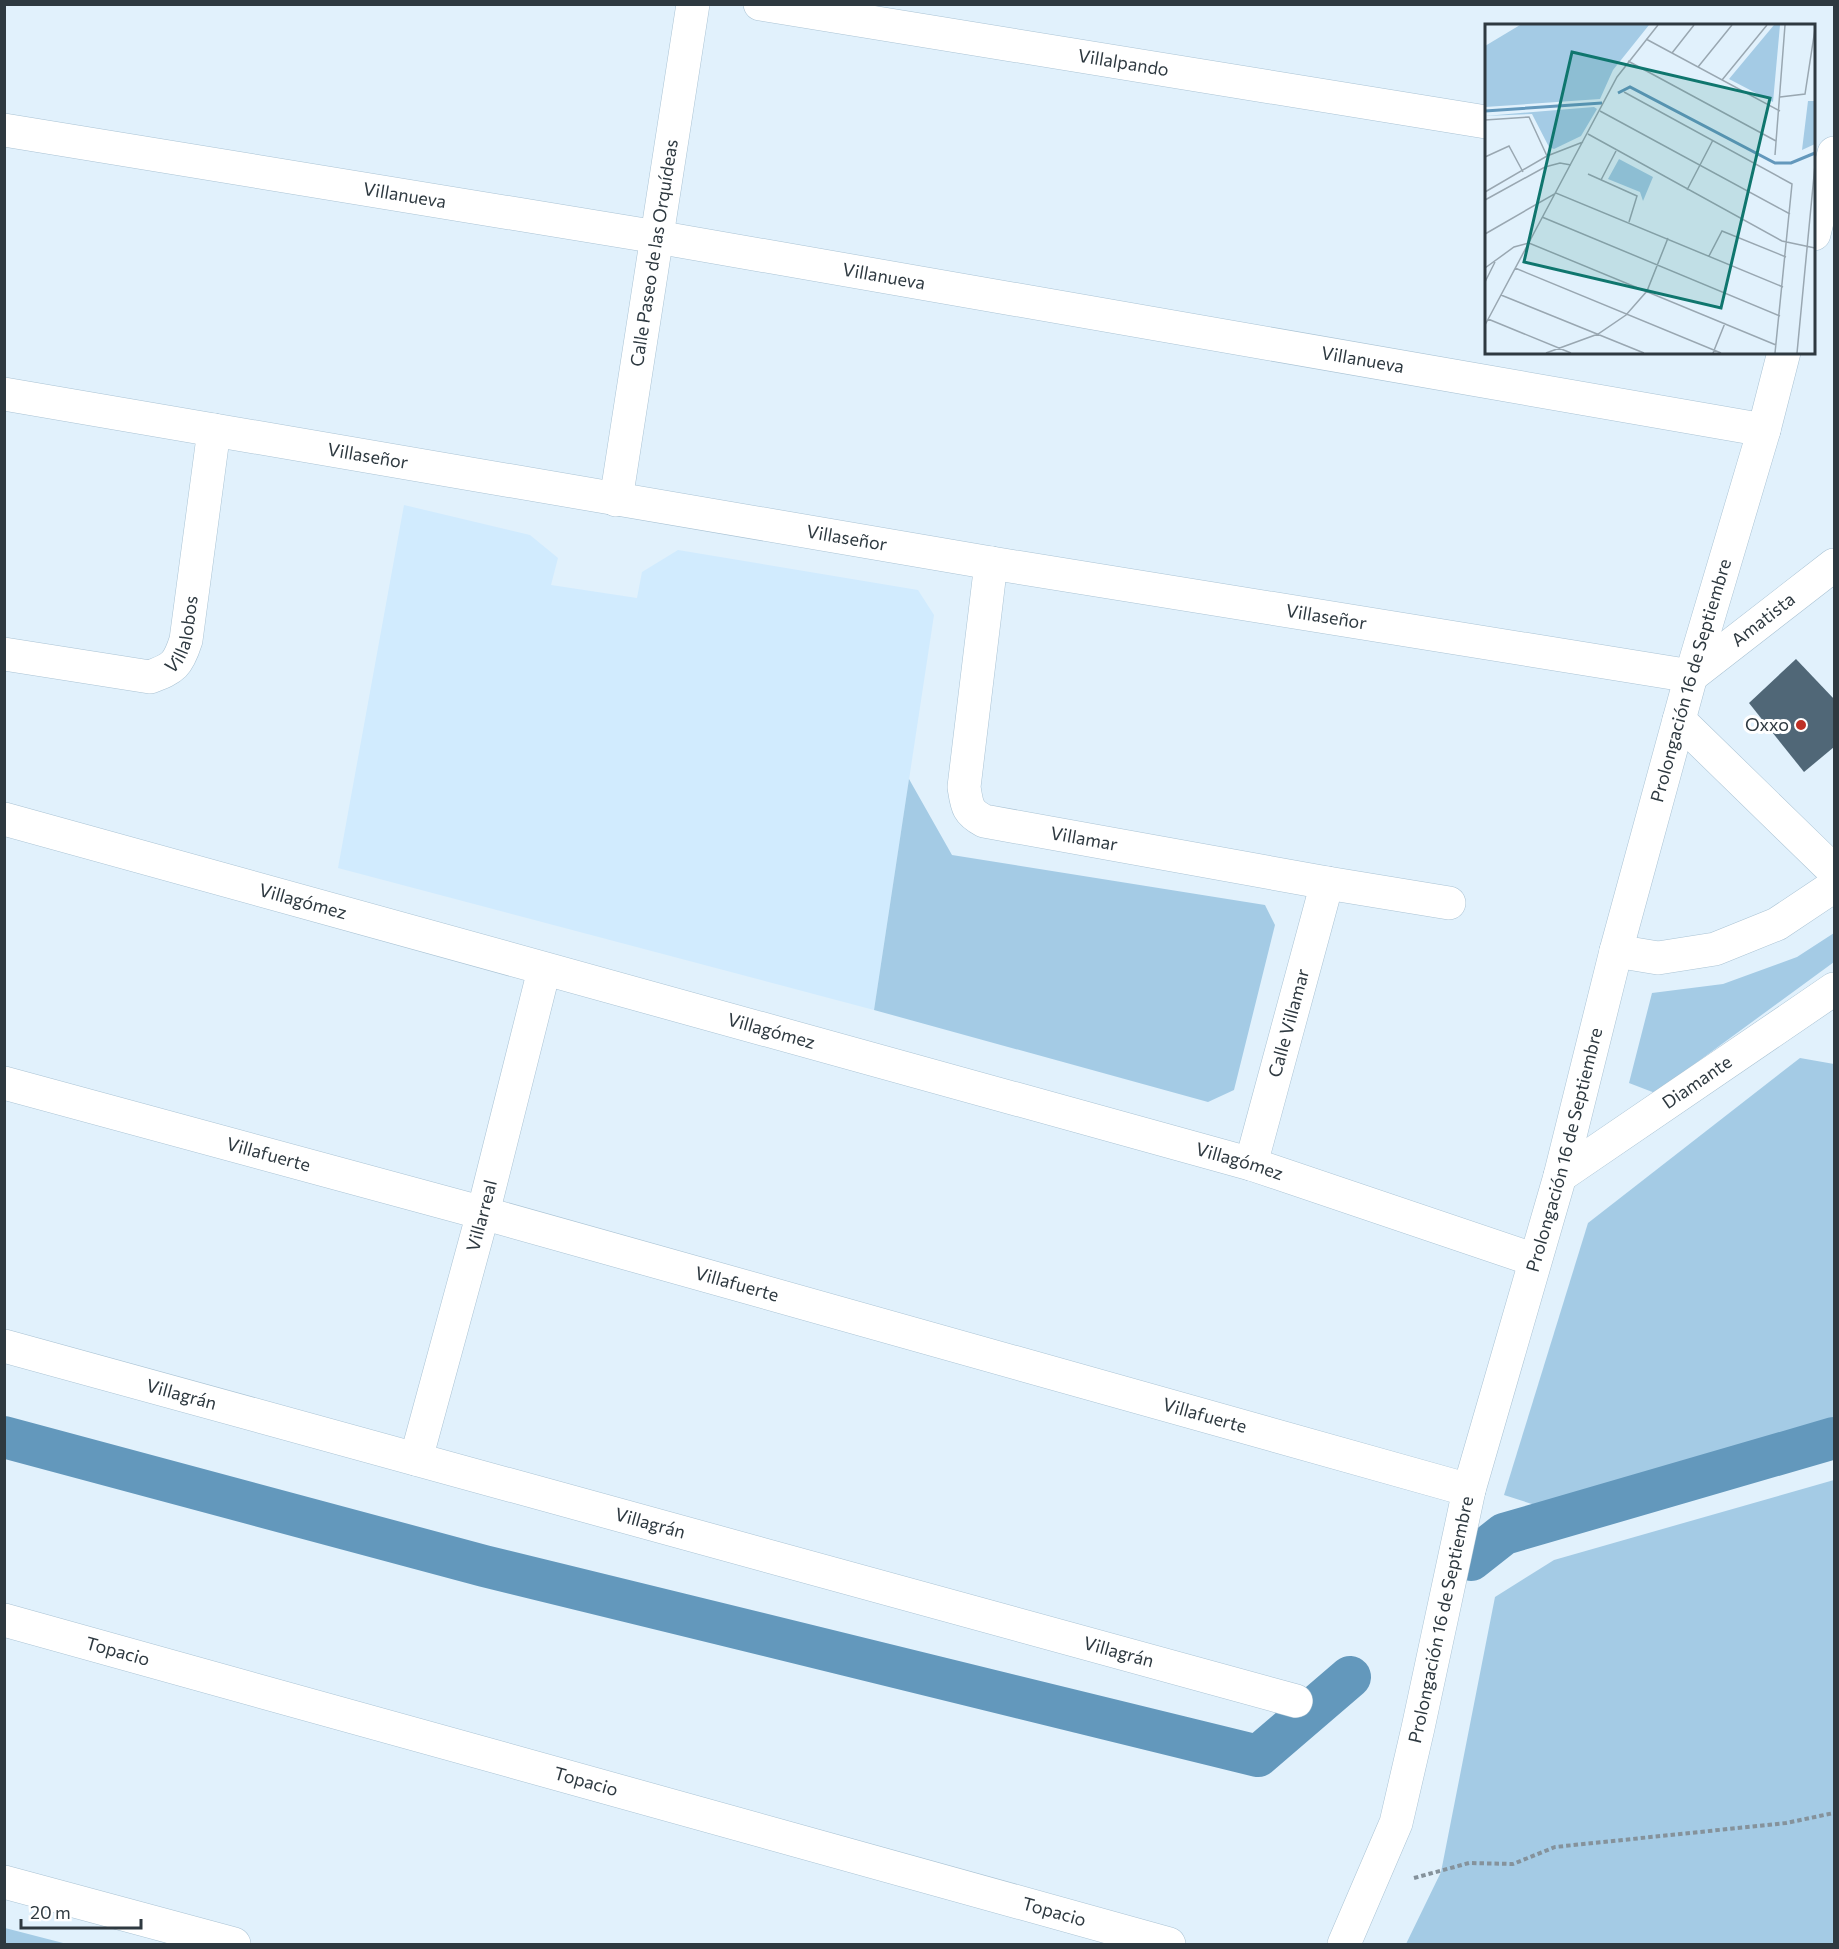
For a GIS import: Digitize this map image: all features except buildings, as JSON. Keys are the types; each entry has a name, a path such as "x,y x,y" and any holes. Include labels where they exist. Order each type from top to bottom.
{"street":[{"name":"Calle Paseo de las Orquídeas","path":"616,500 693,4"},
{"name":"Villalpando","path":"760,4 1485,122"},
{"name":"Villanueva","path":"4,130 657,237 1764,430"},
{"path":"1815,229 1828,170"},
{"name":"Prolongación 16 de Septiembre","path":"1344,1944 1395,1823 1419,1728 1469,1490 1560,1176 1616,951 1678,720 1764,430 1783,354"},
{"name":"Villaseñor","path":"4,394 991,563 1691,676"},
{"name":"Villalobos","path":"4,654 150,677 168,670 180,659 186,640 214,430"},
{"name":"Villamar","path":"991,563 964,787 966,802 972,815 984,821 1449,903"},
{"name":"Amatista","path":"1691,676 1834,565"},
{"path":"1678,720 1834,871"},
{"name":"Villagómez","path":"4,819 1251,1164 1535,1260"},
{"name":"Calle Villamar","path":"1251,1164 1327,883"},
{"path":"1616,951 1658,958 1715,950 1777,924 1834,886"},
{"name":"Villarreal","path":"416,1459 483,1213 544,970"},
{"name":"Diamante","path":"1560,1176 1834,989"},
{"name":"Villafuerte","path":"4,1083 483,1213 1469,1490"},
{"name":"Villagrán","path":"4,1346 1296,1701"},
{"name":"Topacio","path":"4,1620 1169,1944"},
{"path":"4,1882 234,1944"}],"path":[{"path":"1368,1890 1469,1863 1513,1864 1555,1847 1786,1823 1834,1813"}],"shaded area":[{"path":"404,505 530,535 558,558 551,585 637,598 642,572 678,550 918,590 934,615 874,1010 338,868"},
{"path":"909,779 952,855 1265,905 1275,925 1234,1090 1208,1102 874,1010"},
{"path":"1834,933 1834,962 1655,1093 1629,1083 1652,993 1723,984 1797,957"},
{"path":"1800,1058 1834,1064 1834,1418 1535,1505 1504,1495 1588,1223"},
{"path":"1834,1480 1834,1944 1406,1944 1441,1872 1495,1597 1554,1560"},
{"path":"5,1928 67,1944 5,1944"}],"waterway":[{"path":"4,1437 484,1566 1258,1756 1350,1677"},
{"path":"1471,1560 1504,1534 1834,1438"}],"place":[{"name":"Oxxo","path":"1801,725"}]}
